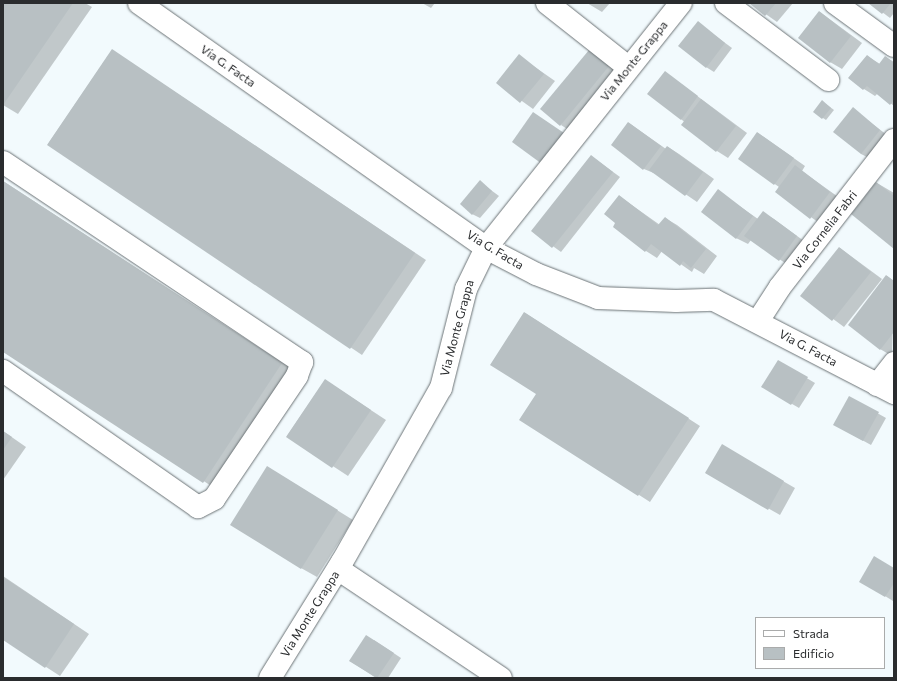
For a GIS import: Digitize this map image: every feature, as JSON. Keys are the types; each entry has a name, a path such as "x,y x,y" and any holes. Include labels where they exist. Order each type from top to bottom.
{"street":[{"name":"Via G. Facta","path":"139,3 486,248 559,285 598,298 676,301 714,300 758,321 886,389"},
{"path":"547,3 628,67"},
{"name":"Via Monte Grappa","path":"270,678 338,569 441,388 466,289 486,248 628,67 681,3"},
{"path":"726,3 828,80"},
{"path":"835,3 894,46"},
{"name":"Via Cornelia Fabri","path":"758,321 780,287 894,140"},
{"path":"3,162 302,362 297,376 214,500 198,507 3,371"},
{"path":"886,389 894,363"},
{"path":"338,569 501,678"}],"building":[{"path":"3,3 73,3 3,105"},
{"path":"749,3 776,3 765,16"},
{"path":"868,3 891,3 882,14"},
{"path":"819,11 851,36 830,63 798,38"},
{"path":"698,21 725,43 706,68 678,46"},
{"path":"112,49 415,253 350,349 47,145"},
{"path":"589,50 609,66 560,126 540,109"},
{"path":"519,54 544,74 520,103 496,83"},
{"path":"867,55 879,64 885,56 894,63 894,100 890,105 867,86 863,90 848,78"},
{"path":"665,71 698,96 681,120 647,94"},
{"path":"701,99 736,126 716,152 681,125"},
{"path":"822,100 831,108 822,119 813,112"},
{"path":"853,107 880,130 861,154 833,132"},
{"path":"533,112 564,133 542,164 512,142"},
{"path":"628,122 661,146 643,170 611,145"},
{"path":"757,132 794,158 774,185 738,159"},
{"path":"667,146 703,172 685,196 649,170"},
{"path":"591,155 613,172 552,248 531,231"},
{"path":"795,165 830,192 810,219 775,192"},
{"path":"480,180 492,191 472,215 460,204"},
{"path":"3,181 282,363 203,483 3,352"},
{"path":"876,182 894,196 894,249 851,214"},
{"path":"718,189 753,216 736,239 701,212"},
{"path":"619,195 658,225 665,217 706,249 691,268 683,261 680,266 651,244 645,252 613,227 615,223 604,214"},
{"path":"763,211 797,236 779,261 744,236"},
{"path":"839,247 871,272 832,321 800,296"},
{"path":"886,275 894,281 894,332 880,350 848,325"},
{"path":"524,312 689,418 638,496 519,420 536,394 490,365"},
{"path":"778,360 808,377 791,405 761,387"},
{"path":"325,379 371,410 332,468 286,437"},
{"path":"849,396 879,412 863,441 833,425"},
{"path":"3,431 12,437 3,450"},
{"path":"722,444 784,481 768,510 705,473"},
{"path":"267,466 338,510 301,569 230,525"},
{"path":"874,556 894,568 894,583 885,597 859,582"},
{"path":"3,577 74,624 45,668 3,640"},
{"path":"366,635 394,653 377,678 349,661"}]}
